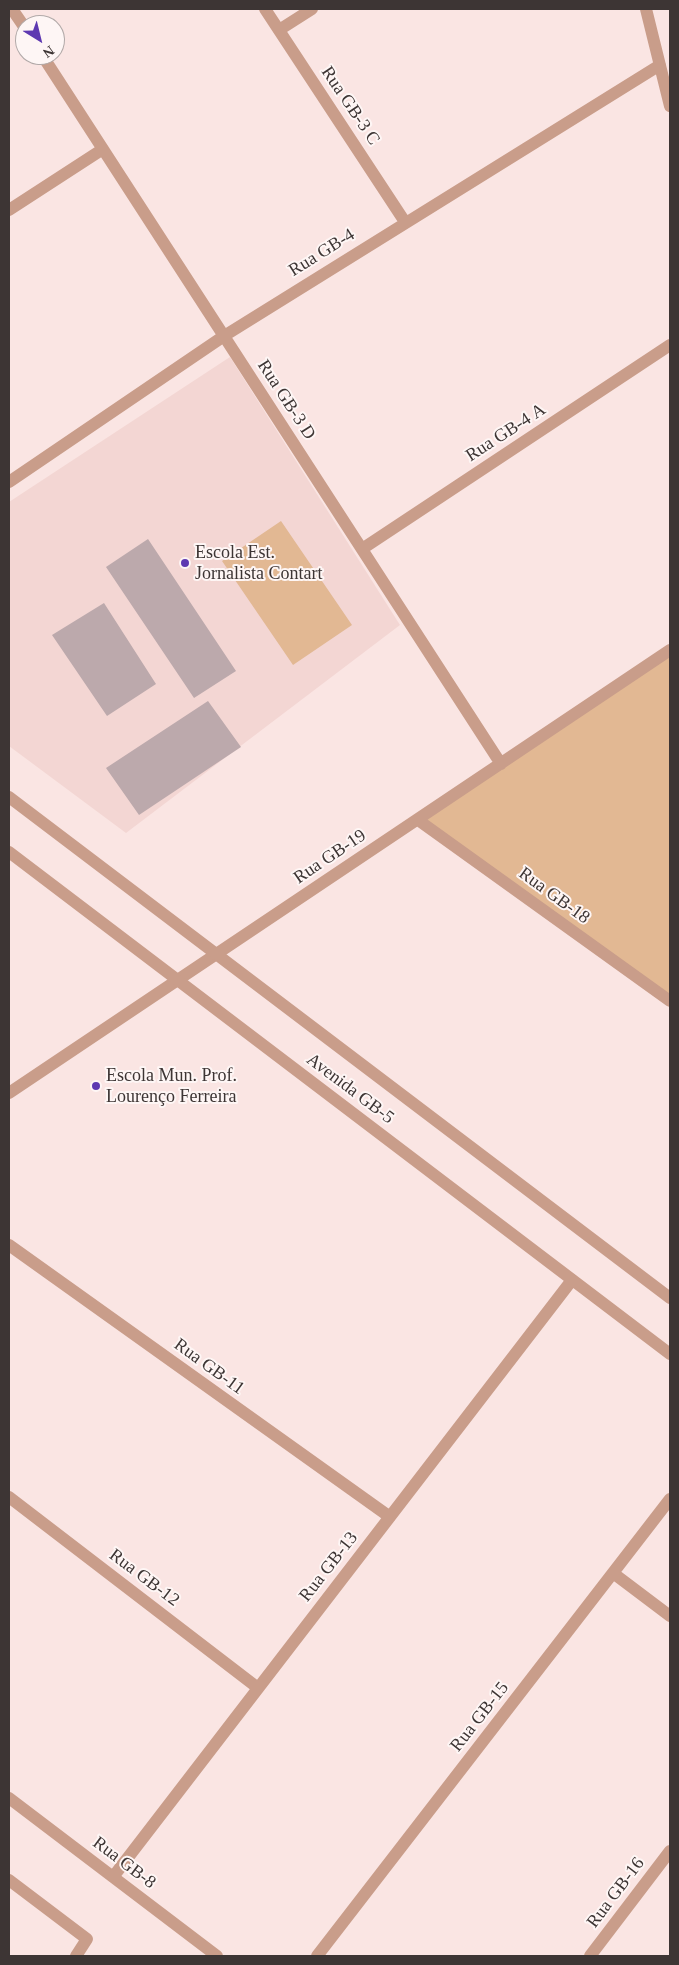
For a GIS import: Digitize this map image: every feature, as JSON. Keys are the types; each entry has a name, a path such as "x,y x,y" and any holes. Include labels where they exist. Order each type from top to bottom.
{"street":[{"name":"Rua GB-3 C","path":"265,9 405,222"},
{"path":"279,30 312,9"},
{"path":"647,10 670,106"},
{"name":"Rua GB-3 D","path":"48,65 501,764"},
{"name":"Rua GB-4","path":"9,482 224,336 660,65"},
{"path":"9,210 103,149"},
{"name":"Rua GB-4 A","path":"362,549 670,345"},
{"name":"Rua GB-19","path":"9,1093 670,650"},
{"name":"Avenida GB-5","path":"9,797 670,1298"},
{"name":"Rua GB-18","path":"418,820 670,1001"},
{"name":"Avenida GB-5","path":"9,852 670,1354"},
{"name":"Rua GB-11","path":"9,1245 390,1517"},
{"name":"Rua GB-13","path":"113,1877 572,1280"},
{"name":"Rua GB-12","path":"9,1497 258,1688"},
{"name":"Rua GB-15","path":"317,1956 670,1499"},
{"path":"613,1573 670,1616"},
{"name":"Rua GB-8","path":"9,1798 217,1956"},
{"name":"Rua GB-16","path":"590,1956 670,1851"},
{"path":"9,1880 87,1939 76,1956"}],"shaded area":[{"name":"Escola Est. Jornalista Contart","path":"230,357 400,625 126,833 9,746 9,502"},
{"path":"281,521 352,625 293,665 222,561"},
{"path":"670,650 670,1001 418,820"}],"building":[{"path":"148,539 236,671 194,698 106,567"},
{"path":"104,603 156,684 107,716 52,635"},
{"path":"208,701 241,747 139,815 106,768"}],"place":[{"name":"Escola Est. Jornalista Contart","path":"185,563"},
{"name":"Escola Mun. Prof. Lourenço Ferreira","path":"96,1086"}]}
